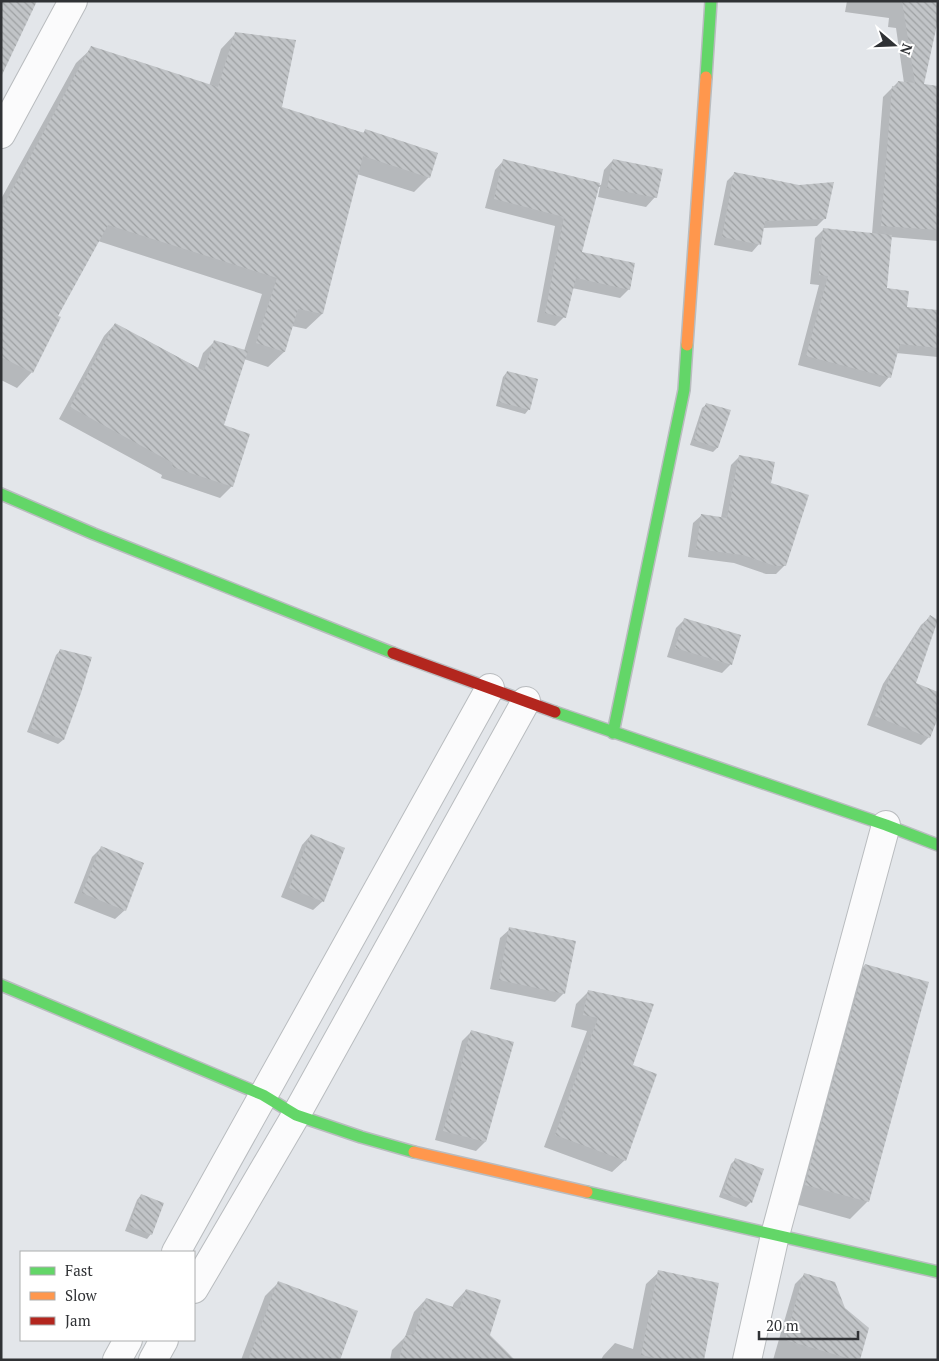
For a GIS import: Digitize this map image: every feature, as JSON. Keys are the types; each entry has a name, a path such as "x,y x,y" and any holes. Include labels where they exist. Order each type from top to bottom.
{"street":[{"path":"1,134 73,1"},
{"path":"613,733 684,390 711,1"},
{"path":"1,494 94,534 374,646 613,733 886,825 938,845"},
{"path":"177,1251 490,688"},
{"path":"195,1288 296,1115 526,701"},
{"path":"747,1360 775,1235 886,825"},
{"path":"1,985 263,1096 296,1115 405,1150 938,1272"},
{"path":"117,1360 127,1341"},
{"path":"152,1360 163,1341"}],"building":[{"path":"1,1 37,1 1,77"},
{"path":"902,1 938,1 938,20 924,84 938,86 938,230 881,226 892,86 897,87 898,81 915,83"},
{"path":"235,32 296,40 282,107 364,133 365,129 438,153 430,178 363,156 323,314 298,309 285,352 256,343 277,278 108,225 58,316 61,317 33,373 1,357 1,210 91,46 218,87"},
{"path":"503,159 600,183 582,252 635,263 630,290 576,278 566,318 545,313 564,217 494,199"},
{"path":"613,159 663,169 657,198 607,188"},
{"path":"734,172 799,185 834,182 826,219 765,221 761,245 722,237"},
{"path":"823,228 892,235 887,288 909,291 907,307 938,310 938,348 900,344 891,378 806,356 828,276 819,275"},
{"path":"115,323 204,371 214,340 248,351 224,425 250,434 233,487 172,467 173,463 70,407"},
{"path":"507,371 538,379 530,410 499,402"},
{"path":"706,403 731,410 718,448 694,440"},
{"path":"739,455 775,462 771,483 809,495 786,566 775,566 743,555 696,549 701,514 727,518"},
{"path":"930,615 938,620 916,683 938,692 938,718 930,738 875,716 891,674"},
{"path":"684,618 741,635 732,665 675,648"},
{"path":"60,649 92,657 64,740 31,728"},
{"path":"311,834 345,848 324,902 289,888"},
{"path":"101,846 144,863 126,911 82,893"},
{"path":"509,927 576,941 565,994 499,980"},
{"path":"865,964 929,982 869,1202 805,1185"},
{"path":"588,990 654,1004 633,1065 657,1074 626,1161 555,1135 598,1018 583,1015"},
{"path":"471,1030 514,1042 486,1142 443,1131"},
{"path":"735,1158 764,1169 752,1203 723,1193"},
{"path":"141,1194 164,1203 152,1235 129,1226"},
{"path":"658,1270 719,1283 704,1360 664,1360 641,1355"},
{"path":"804,1273 835,1282 845,1308 869,1328 860,1360 854,1360 785,1340"},
{"path":"278,1281 358,1311 340,1360 248,1360"},
{"path":"466,1289 501,1300 490,1335 515,1360 399,1360 405,1336 414,1334 426,1298 459,1309"}],"traffic: fast":[{"path":"706,77 711,1"},
{"path":"613,733 684,390 687,345"},
{"path":"1,494 94,534 393,653"},
{"path":"555,712 886,825 938,845"},
{"path":"1,985 263,1095 296,1115 361,1137 414,1152"},
{"path":"587,1192 938,1272"}],"traffic: slow":[{"path":"687,345 706,77"},
{"path":"414,1152 587,1192"}],"traffic: jam":[{"path":"393,653 555,712"}]}
